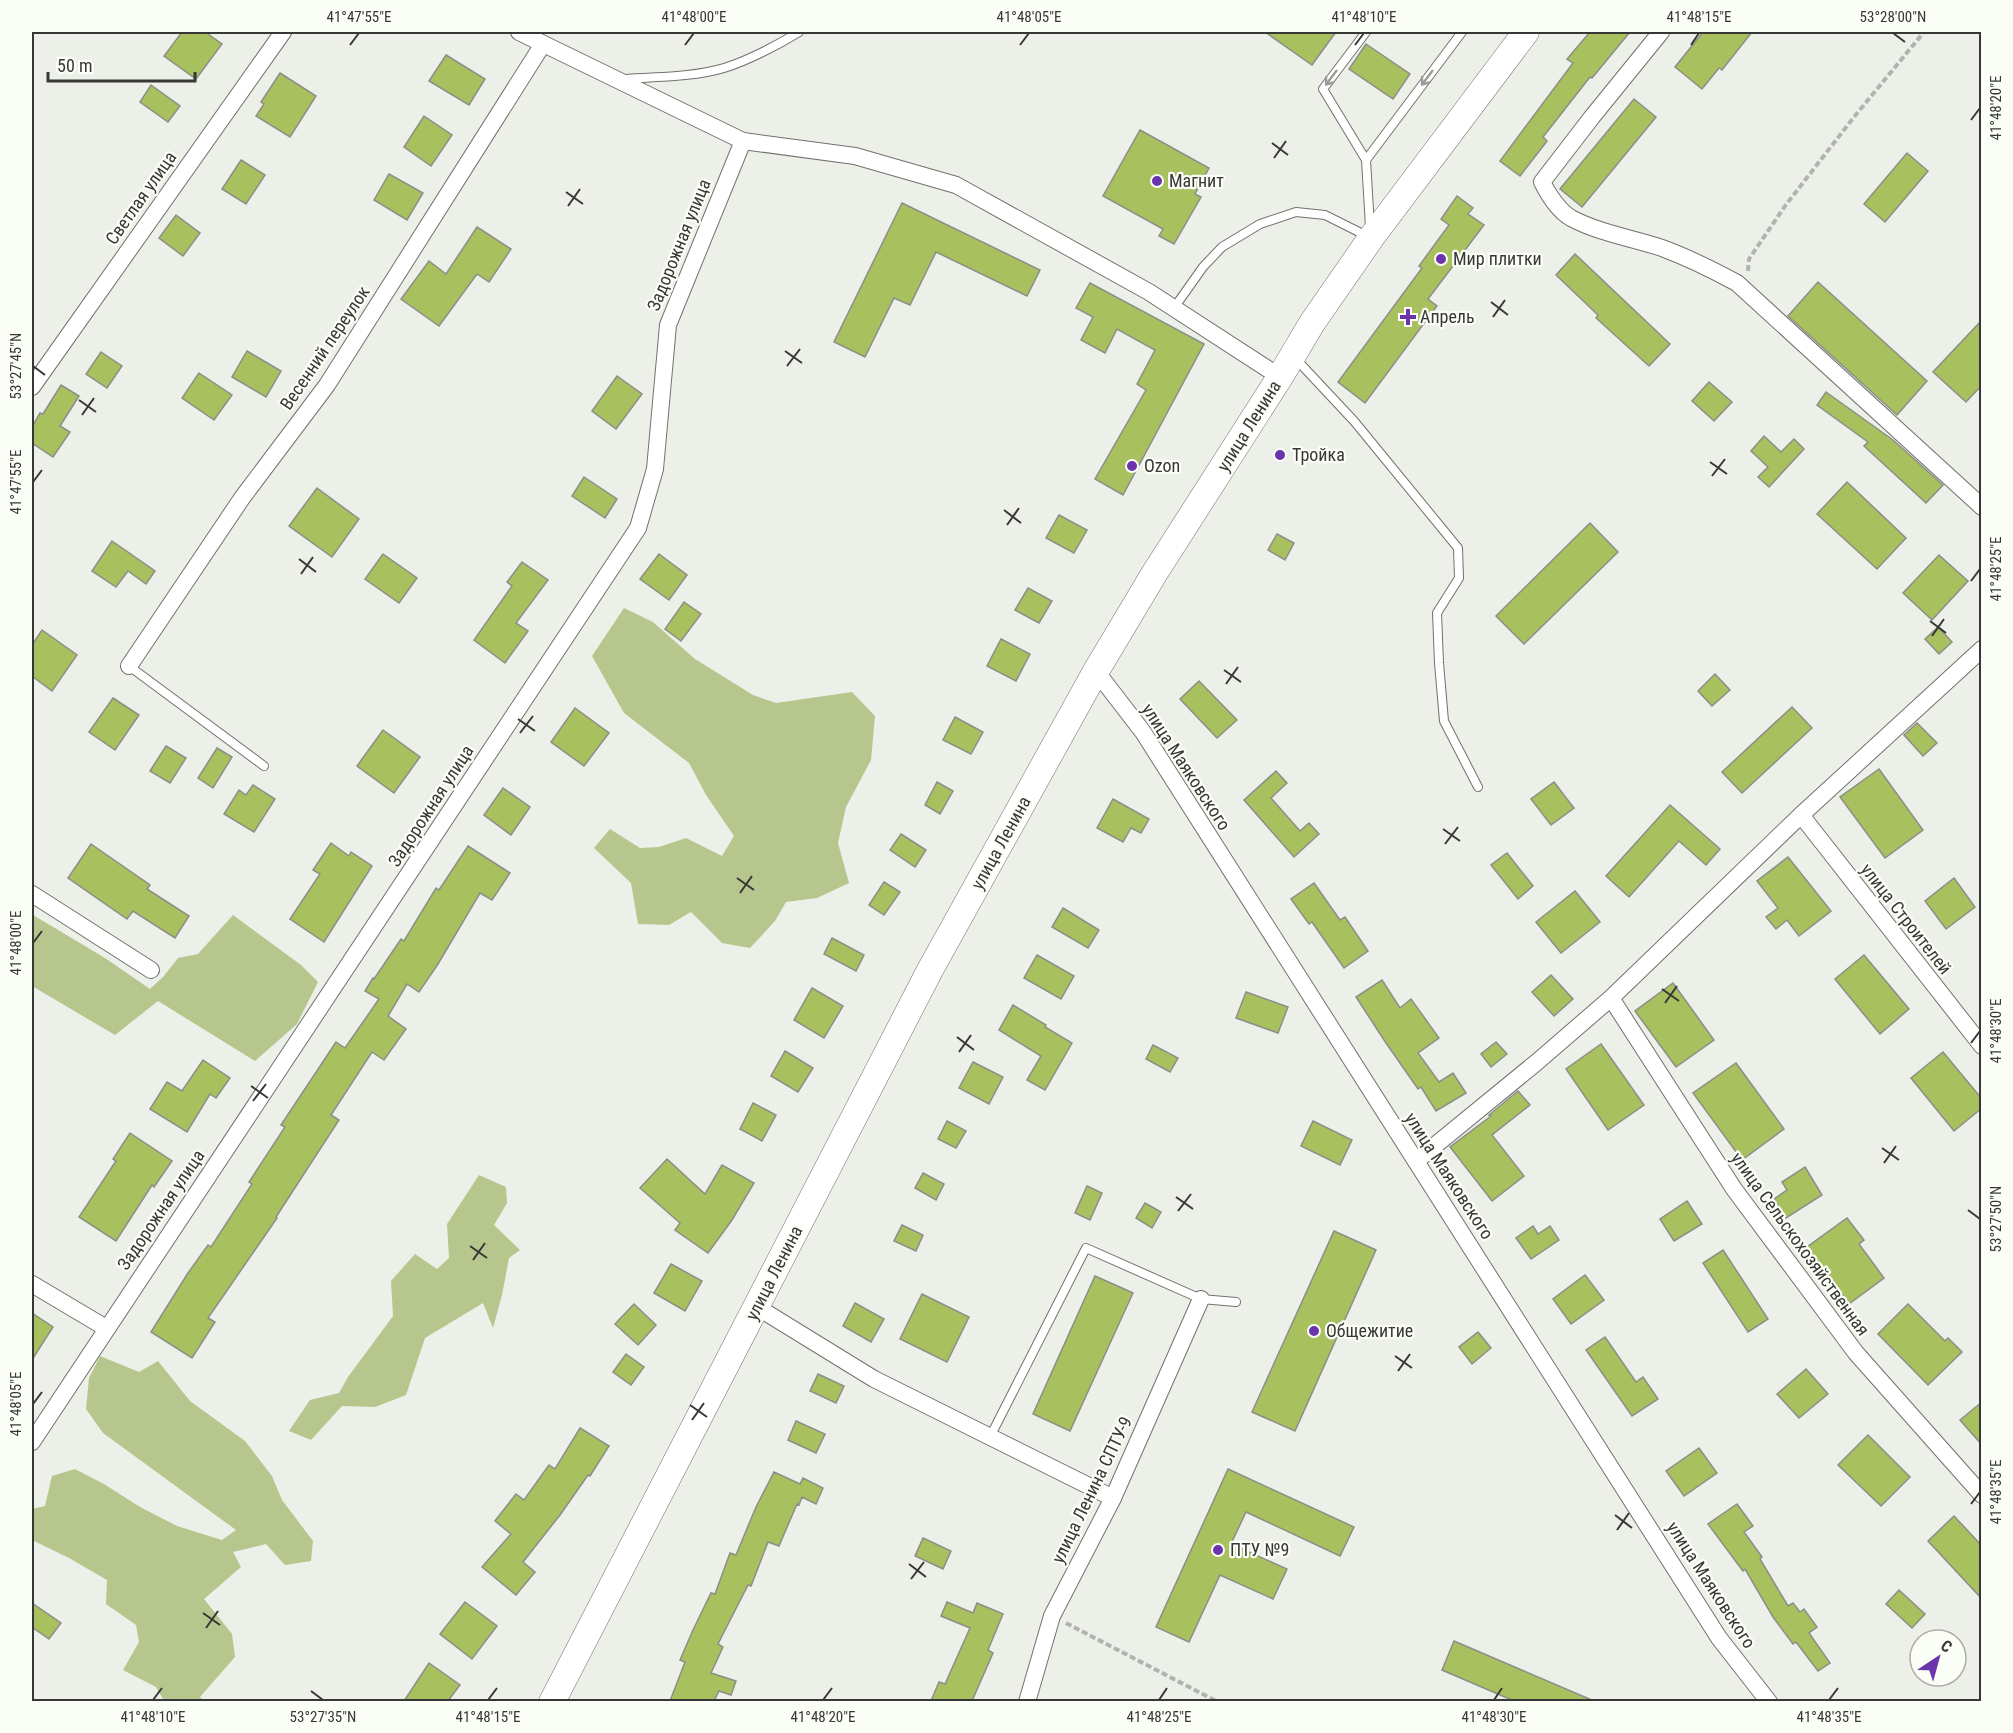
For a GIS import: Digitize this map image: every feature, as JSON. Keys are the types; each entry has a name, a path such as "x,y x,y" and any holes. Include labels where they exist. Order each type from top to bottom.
{"main road":[{"name":"улица Ленина","path":"552,1701 930,970 1096,671 1154,574 1312,323 1371,238 1526,32"}],"street":[{"name":"Светлая улица","path":"32,387 283,32"},
{"path":"519,32 743,141 855,156 956,185 1174,308 1286,366"},
{"path":"1661,32 1542,182 1547,194 1569,217 1596,228 1660,247 1698,262 1737,283 1982,507"},
{"name":"Весенний переулок","path":"129,666 243,498 327,385 543,44"},
{"name":"Задорожная улица","path":"32,1443 106,1328 638,528 655,469 668,325 743,141"},
{"path":"1416,1161 1611,998 1801,815 1982,650"},
{"name":"улица Маяковского","path":"1096,671 1143,732 1719,1638 1769,1701"},
{"name":"улица Строителей","path":"1801,815 1982,1046"},
{"path":"32,894 151,970"},
{"name":"улица Сельскохозяйственная","path":"1611,998 1734,1189 1849,1344 1982,1495"},
{"path":"32,1284 106,1328"},
{"name":"улица Ленина СПТУ-9","path":"1027,1701 1052,1616 1113,1498 1201,1299"},
{"path":"757,1307 874,1379 1113,1498"}],"lane":[{"path":"615,79 676,75 723,68 783,42 799,32"},
{"path":"1174,308 1203,267 1222,247 1260,224 1296,212 1324,215 1371,238 1366,160 1323,89 1366,32"},
{"path":"1366,160 1462,32"},
{"path":"1286,366 1354,421 1458,548 1459,578 1437,613 1440,675 1444,721 1478,787"},
{"path":"129,666 264,766"},
{"path":"990,1437 1086,1248 1201,1299 1236,1302"}],"path":[{"path":"1746,291 1749,259 1785,206 1924,32"},
{"path":"1052,1616 1218,1701"}],"green space":[{"path":"624,608 653,622 695,659 753,695 776,703 852,692 875,716 871,760 846,807 838,843 849,883 817,898 786,902 775,921 750,948 722,943 691,912 669,925 638,924 631,883 594,848 610,829 640,848 659,847 686,838 722,856 734,836 706,795 689,763 624,713 592,656"},
{"path":"33,915 105,958 150,989 178,958 198,954 233,915 301,965 318,982 297,1024 255,1061 158,1001 115,1035 32,986"},
{"path":"479,1175 506,1187 507,1203 494,1225 520,1250 509,1258 493,1328 483,1303 425,1338 406,1395 375,1407 342,1406 311,1440 289,1431 310,1400 339,1393 348,1377 393,1316 391,1281 415,1254 437,1269 449,1258 447,1224"},
{"path":"100,1356 139,1372 158,1361 190,1401 245,1441 272,1476 282,1500 313,1541 311,1561 285,1565 266,1544 233,1552 241,1567 204,1599 232,1634 235,1657 200,1697 204,1701 164,1701 156,1687 123,1670 139,1642 136,1625 106,1604 107,1580 32,1540 32,1509 45,1506 52,1476 75,1469 177,1526 222,1540 236,1530 103,1433 86,1409 89,1378"}],"building":[{"path":"182,32 205,32 222,44 196,79 164,56"},
{"path":"1265,32 1336,32 1312,65"},
{"path":"1590,32 1630,32 1592,78 1590,77 1543,137 1547,141 1520,176 1500,161 1573,63 1567,59"},
{"path":"1703,32 1752,32 1722,70 1719,68 1702,89 1675,67"},
{"path":"1366,44 1410,74 1393,99 1349,69"},
{"path":"446,55 485,79 469,105 429,81"},
{"path":"280,73 316,96 290,137 256,116 264,104 261,102"},
{"path":"151,85 180,106 168,122 140,102"},
{"path":"1634,99 1656,117 1582,207 1560,189"},
{"path":"424,116 452,135 431,166 404,147"},
{"name":"Магнит","path":"1140,130 1209,168 1195,194 1201,197 1174,244 1159,236 1163,229 1103,196"},
{"path":"1907,153 1928,171 1885,222 1864,204"},
{"path":"241,160 265,175 246,204 222,189"},
{"path":"389,174 423,193 407,220 374,200"},
{"path":"1457,196 1473,208 1468,214 1484,225 1428,299 1437,306 1365,403 1338,382 1422,268 1419,266 1449,225 1441,219"},
{"path":"902,203 1040,270 1027,296 936,252 910,305 894,298 865,357 834,342"},
{"path":"176,215 200,233 183,256 159,238"},
{"path":"477,227 511,249 489,282 477,274 439,326 401,299 429,261 446,274"},
{"path":"1575,254 1670,344 1649,366 1596,318 1598,315 1556,275"},
{"path":"1818,282 1927,381 1897,415 1788,316"},
{"path":"1090,283 1204,344 1123,495 1095,479 1146,390 1137,384 1155,350 1117,329 1105,353 1081,340 1093,317 1076,308"},
{"path":"1982,320 1982,385 1966,402 1933,372"},
{"path":"247,351 281,371 266,397 232,377"},
{"path":"101,352 122,366 107,388 86,374"},
{"path":"199,373 232,395 214,420 182,398"},
{"path":"617,376 642,394 616,429 592,411"},
{"path":"1709,382 1732,402 1714,421 1692,401"},
{"path":"61,385 79,396 60,426 70,432 53,457 32,443 32,427"},
{"path":"1826,392 1893,440 1943,485 1926,503 1864,446 1868,442 1817,405"},
{"path":"1764,436 1781,452 1794,439 1804,449 1769,487 1758,477 1768,467 1751,451"},
{"path":"584,477 617,499 605,518 572,496"},
{"path":"1847,482 1906,538 1877,569 1817,514"},
{"path":"317,488 359,519 332,557 289,526"},
{"path":"1059,515 1087,530 1074,553 1046,538"},
{"path":"1590,523 1618,552 1524,644 1496,616"},
{"path":"1277,534 1294,543 1285,560 1268,550"},
{"path":"112,541 155,571 146,584 128,571 116,587 92,571"},
{"path":"383,554 417,578 399,603 365,579"},
{"path":"659,554 687,575 669,600 640,579"},
{"path":"1939,555 1968,581 1932,620 1903,593"},
{"path":"522,562 548,580 516,623 528,631 505,663 474,640 512,586 507,582"},
{"path":"1028,588 1052,601 1039,623 1015,610"},
{"path":"684,602 701,614 681,641 665,629"},
{"path":"1938,627 1952,642 1939,654 1925,639"},
{"path":"42,630 77,655 52,691 32,676 32,645"},
{"path":"1001,639 1030,654 1016,681 987,666"},
{"path":"1715,674 1730,690 1712,706 1698,691"},
{"path":"1199,681 1237,720 1217,738 1180,699"},
{"path":"113,698 139,715 115,750 89,732"},
{"path":"1792,707 1812,728 1742,793 1722,772"},
{"path":"575,708 609,733 584,766 551,742"},
{"path":"955,717 983,732 971,754 943,740"},
{"path":"1917,723 1937,743 1923,756 1904,735"},
{"path":"383,730 420,757 394,793 357,766"},
{"path":"166,746 186,758 170,783 150,771"},
{"path":"217,748 232,757 213,788 198,778"},
{"path":"1879,769 1923,830 1885,858 1840,797"},
{"path":"1276,771 1287,783 1271,798 1300,831 1309,823 1319,834 1294,857 1244,800"},
{"path":"937,782 953,791 940,814 925,805"},
{"path":"1554,782 1574,808 1551,825 1531,799"},
{"path":"253,785 275,799 254,832 224,814 239,790 246,795"},
{"path":"503,788 530,807 511,835 484,815"},
{"path":"1113,799 1149,819 1141,833 1131,828 1123,842 1097,828"},
{"path":"1670,805 1720,849 1706,865 1679,841 1629,897 1606,876"},
{"path":"901,834 926,850 915,867 890,850"},
{"path":"331,843 349,856 351,852 372,866 324,942 290,919 320,874 313,870"},
{"path":"91,844 150,885 147,889 189,916 175,938 133,911 127,919 68,878"},
{"path":"468,846 510,873 492,900 480,893 419,992 407,984 388,1016 406,1029 384,1060 372,1052 331,1115 339,1120 277,1218 208,1318 215,1322 192,1358 151,1332 188,1273 208,1245 211,1247 252,1184 249,1182 285,1127 281,1125 336,1042 345,1048 379,999 365,991 401,939 404,941 436,888 439,890"},
{"path":"1507,853 1533,886 1518,899 1491,865"},
{"path":"1788,857 1831,911 1799,936 1787,920 1776,929 1766,917 1778,908 1757,881"},
{"path":"1954,878 1975,907 1946,929 1925,901"},
{"path":"884,882 900,892 884,915 869,905"},
{"path":"1314,883 1340,920 1345,917 1368,951 1344,968 1312,922 1309,924 1291,899"},
{"path":"1575,891 1600,922 1561,953 1536,922"},
{"path":"1063,908 1099,930 1088,948 1052,927"},
{"path":"832,938 864,955 856,971 824,954"},
{"path":"1037,955 1074,976 1061,999 1024,978"},
{"path":"1864,955 1909,1009 1880,1034 1835,979"},
{"path":"1551,975 1573,999 1554,1016 1532,992"},
{"path":"1382,980 1400,1008 1411,999 1439,1038 1418,1053 1439,1082 1453,1073 1466,1093 1436,1111 1421,1087 1418,1089 1356,997"},
{"path":"1673,983 1714,1040 1676,1067 1635,1011"},
{"path":"812,988 843,1006 824,1038 794,1020"},
{"path":"1246,992 1288,1007 1278,1033 1236,1018"},
{"path":"1013,1005 1072,1043 1045,1090 1027,1080 1041,1056 999,1030"},
{"path":"1496,1042 1507,1054 1491,1067 1481,1054"},
{"path":"1601,1044 1644,1105 1608,1130 1566,1069"},
{"path":"1153,1045 1178,1058 1170,1072 1146,1059"},
{"path":"785,1051 813,1068 798,1092 771,1076"},
{"path":"1943,1052 1982,1099 1982,1108 1954,1131 1911,1078"},
{"path":"203,1060 230,1078 216,1098 210,1094 187,1132 150,1109 167,1082 182,1091"},
{"path":"973,1062 1003,1077 989,1104 959,1088"},
{"path":"1736,1063 1784,1129 1742,1160 1693,1093"},
{"path":"1518,1091 1530,1105 1492,1135 1524,1176 1492,1201 1450,1147 1491,1116 1489,1115"},
{"path":"753,1103 776,1115 762,1141 740,1129"},
{"path":"947,1121 966,1131 956,1148 938,1139"},
{"path":"1313,1121 1352,1140 1340,1165 1301,1146"},
{"path":"130,1133 172,1161 154,1187 152,1185 116,1241 79,1217 116,1161 113,1159"},
{"path":"667,1159 705,1194 722,1165 754,1183 732,1220 708,1253 675,1230 680,1223 640,1188"},
{"path":"1805,1167 1822,1195 1786,1218 1774,1199 1787,1190 1782,1182"},
{"path":"923,1173 944,1184 936,1200 915,1188"},
{"path":"1087,1186 1102,1193 1090,1220 1075,1213"},
{"path":"1687,1201 1702,1224 1674,1241 1660,1219"},
{"path":"1145,1203 1161,1212 1152,1228 1136,1218"},
{"path":"1847,1218 1864,1240 1859,1244 1884,1278 1849,1304 1807,1247"},
{"path":"902,1225 923,1235 916,1251 894,1241"},
{"path":"1533,1226 1538,1234 1550,1226 1559,1240 1531,1259 1516,1238"},
{"name":"Общежитие","path":"1334,1231 1376,1250 1295,1431 1252,1412"},
{"path":"1723,1250 1768,1319 1748,1332 1703,1263"},
{"path":"671,1264 702,1281 685,1311 654,1293"},
{"path":"1585,1275 1604,1300 1571,1324 1553,1299"},
{"path":"1095,1276 1133,1293 1070,1431 1033,1414"},
{"path":"922,1294 969,1317 947,1362 900,1339"},
{"path":"855,1303 884,1319 871,1342 843,1326"},
{"path":"634,1304 656,1325 638,1345 615,1324"},
{"path":"1908,1304 1945,1341 1948,1338 1962,1352 1928,1385 1878,1334"},
{"path":"32,1313 53,1327 32,1360"},
{"path":"1478,1332 1491,1348 1472,1364 1459,1347"},
{"path":"1605,1337 1636,1382 1643,1377 1658,1399 1632,1416 1586,1350"},
{"path":"626,1354 644,1367 631,1385 613,1372"},
{"path":"1806,1369 1828,1394 1799,1418 1777,1394"},
{"path":"818,1374 844,1386 836,1403 810,1391"},
{"path":"1982,1402 1982,1445 1960,1420"},
{"path":"796,1421 825,1434 816,1453 788,1440"},
{"path":"580,1428 609,1446 590,1476 588,1475 523,1562 535,1572 516,1595 482,1567 511,1534 495,1521 516,1494 524,1500 549,1465 555,1469"},
{"path":"1868,1435 1910,1477 1881,1506 1838,1465"},
{"path":"1699,1448 1717,1473 1684,1496 1666,1471"},
{"name":"ПТУ №9","path":"1228,1469 1354,1527 1340,1556 1246,1512 1231,1544 1287,1569 1273,1599 1220,1575 1189,1642 1156,1627"},
{"path":"774,1472 800,1484 803,1478 823,1488 816,1504 802,1497 779,1546 768,1542 751,1586 748,1585 718,1644 723,1647 711,1673 736,1681 731,1695 719,1691 714,1701 670,1701 685,1662 680,1660 693,1630 711,1593 715,1594 730,1553 736,1555"},
{"path":"1737,1504 1753,1526 1744,1532 1762,1557 1760,1559 1788,1606 1793,1603 1800,1612 1804,1609 1817,1627 1809,1633 1830,1663 1818,1671 1796,1642 1793,1644 1773,1617 1745,1569 1743,1571 1708,1524"},
{"path":"1954,1516 1982,1546 1982,1599 1928,1541"},
{"path":"923,1538 951,1551 943,1569 915,1556"},
{"path":"1899,1590 1925,1614 1912,1628 1886,1604"},
{"path":"465,1602 497,1626 472,1659 440,1634"},
{"path":"947,1602 973,1613 977,1603 1003,1614 988,1650 993,1653 972,1701 931,1701 939,1682 945,1684 970,1628 941,1616"},
{"path":"32,1603 61,1623 49,1639 32,1627"},
{"path":"1454,1641 1594,1701 1514,1701 1442,1670"},
{"path":"429,1663 460,1685 448,1701 404,1701"}],"place":[{"name":"Магнит","path":"1157,181"},
{"name":"Мир плитки","path":"1441,259"},
{"name":"Апрель","path":"1408,317"},
{"name":"Тройка","path":"1280,455"},
{"name":"Ozon","path":"1132,466"},
{"name":"Общежитие","path":"1314,1331"},
{"name":"ПТУ №9","path":"1218,1550"}]}
